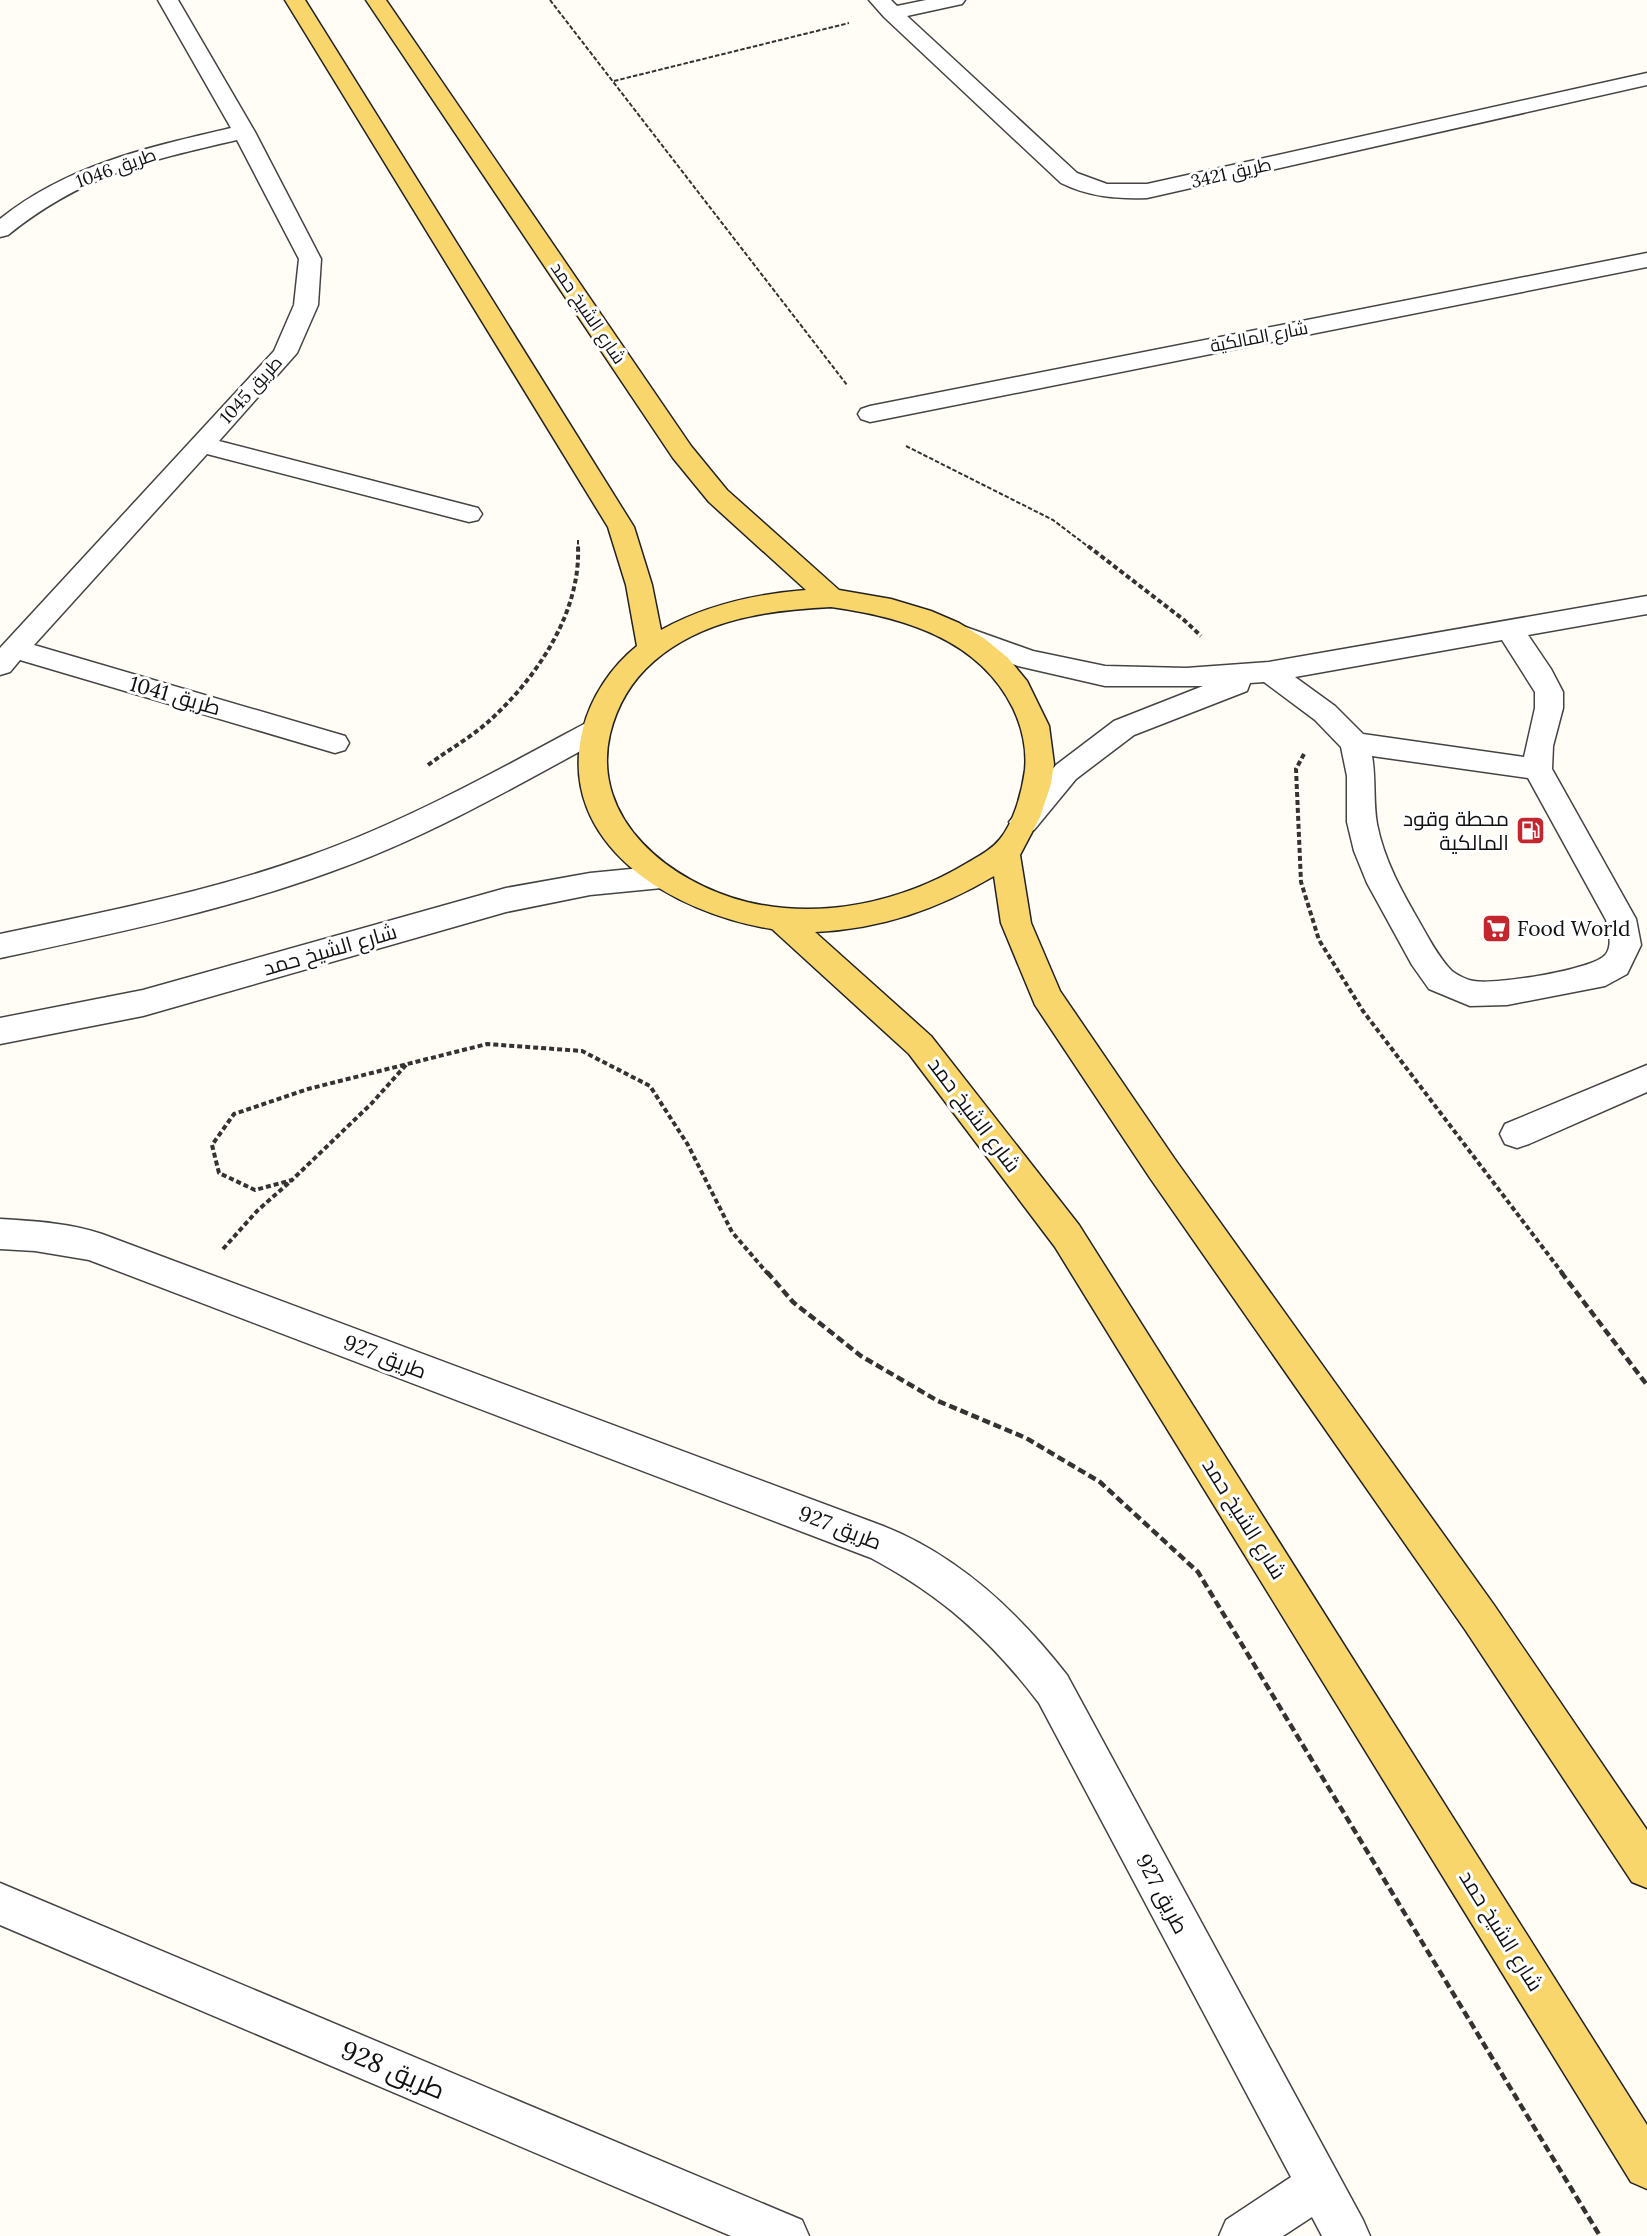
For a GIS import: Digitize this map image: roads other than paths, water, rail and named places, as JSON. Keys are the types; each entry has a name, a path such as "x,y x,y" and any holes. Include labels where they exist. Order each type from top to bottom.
{"main road":[{"path":"295,0 621,527 639,585 651,650"},
{"name":"شارع الشيخ حمد","path":"376,0 682,452 718,496 831,598"},
{"path":"831,598 866,601 932,620 960,634 999,664 1025,699 1040,739 1038,781 1024,822 1005,854 948,889 897,909 840,920 781,919 748,914 688,892 662,877 625,846 601,809 591,770 594,731 606,701 625,674 651,650 689,626 734,609 782,600 831,598"},
{"path":"1005,854 1016,923 1046,996 1162,1168 1480,1618 1647,1867"},
{"name":"شارع الشيخ حمد","path":"781,919 920,1045 1067,1236 1647,2166"}],"street":[{"name":"طريق 1045","path":"7,657 285,353 306,305 310,259 244,132 168,0"},
{"path":"885,6 955,0"},
{"name":"طريق 3421","path":"885,6 1069,178 1084,187 1108,192 1147,191 1647,79"},
{"name":"طريق 1046","path":"0,230 40,199 89,174 144,156 244,132"},
{"name":"شارع المالكية","path":"870,414 1647,260"},
{"path":"201,444 469,514"},
{"path":"960,634 1028,659 1105,676 1186,678 1269,672 1647,605"},
{"path":"1269,672 1325,713 1355,743 1361,776 1362,822 1369,851 1382,883 1423,956 1440,980 1470,994 1507,993 1594,977 1616,965 1626,945 1621,919 1538,769 1539,746 1549,708 1549,692 1541,676 1509,630"},
{"name":"طريق 1041","path":"7,657 335,743"},
{"path":"1024,822 1066,772 1124,728 1269,672"},
{"path":"0,946 172,910 320,864 457,805 594,731"},
{"path":"1355,743 1538,769"},
{"name":"شارع الشيخ حمد","path":"0,1031 143,1003 506,900 590,884 662,877"},
{"path":"1517,1134 1647,1078"},
{"name":"طريق 927","path":"0,1234 34,1236 90,1245 883,1544 923,1564 959,1589 994,1618 1017,1642 1053,1689 1347,2236"},
{"name":"طريق 928","path":"0,1904 786,2236"},
{"path":"1242,2236 1319,2186"}],"place":[{"name":"محطة وقود المالكية","path":"1530,831"},
{"name":"Food World","path":"1496,929"}]}
